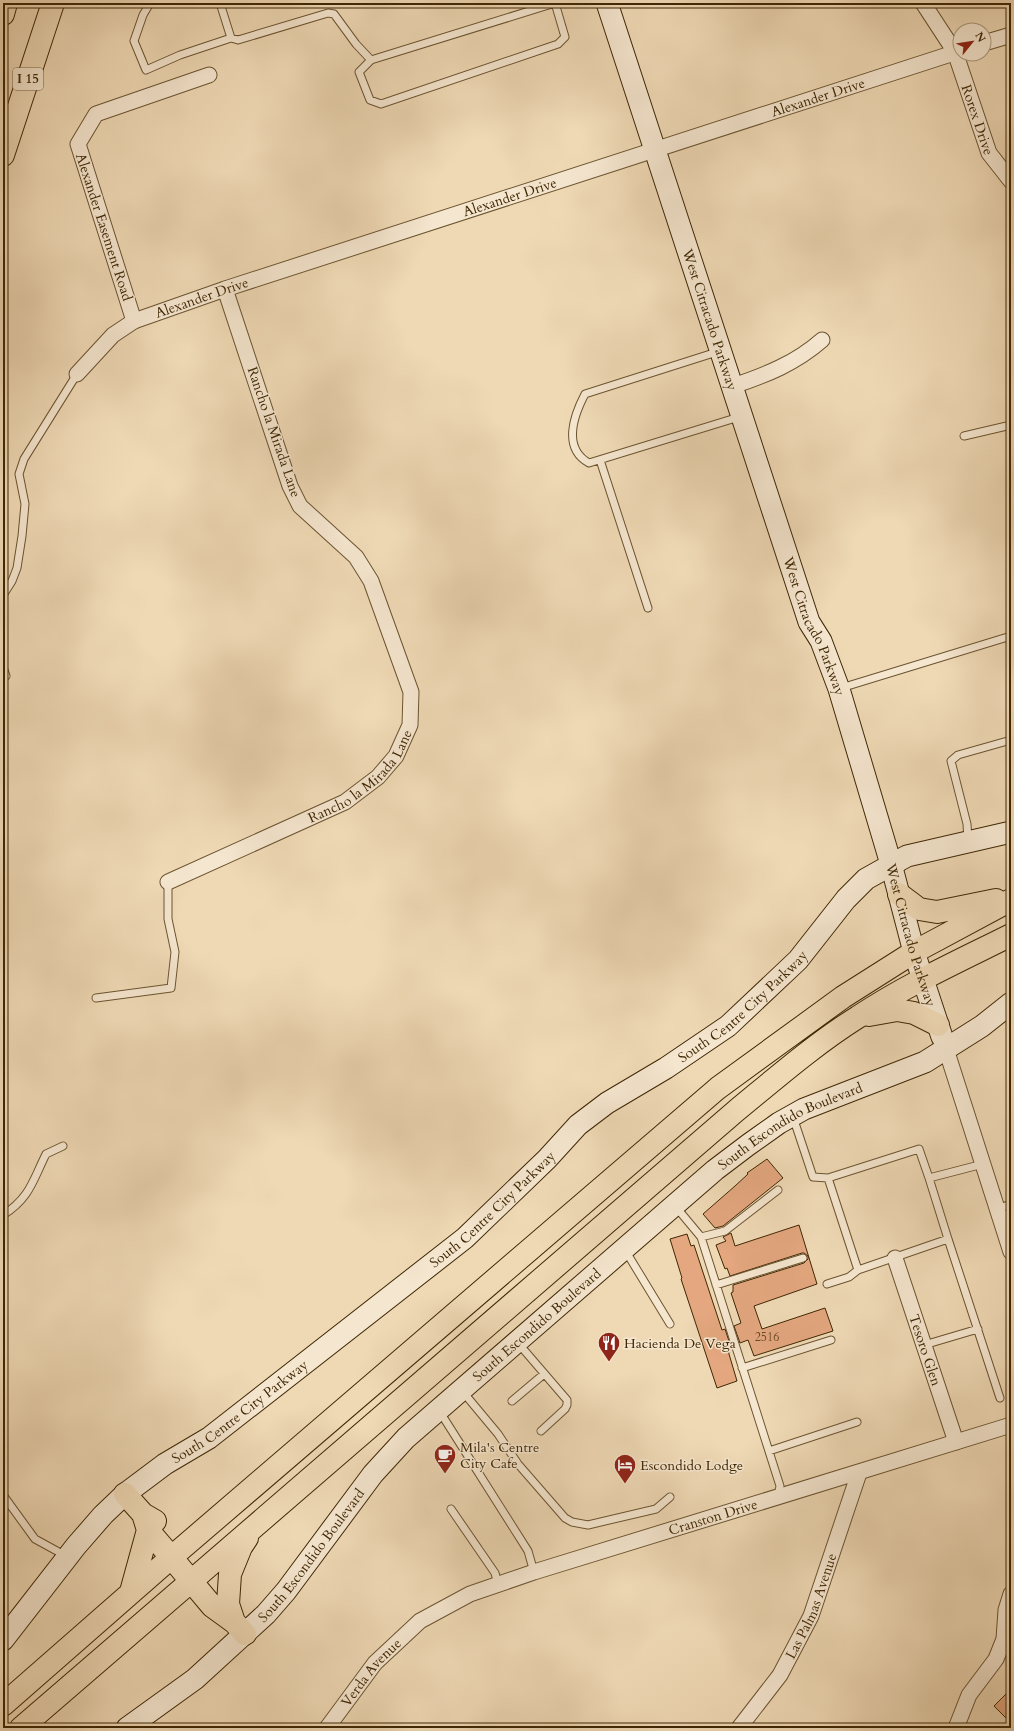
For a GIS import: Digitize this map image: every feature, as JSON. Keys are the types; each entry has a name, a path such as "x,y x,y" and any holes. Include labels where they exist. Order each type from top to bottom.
{"highway":[{"path":"3,14 6,3"},
{"name":"I 15","path":"3,155 53,3"},
{"path":"899,894 919,909 937,912 1011,899"},
{"path":"3,1705 176,1553 718,1088 843,997 914,952 1011,899"},
{"path":"21,1728 737,1110 797,1061 858,1017 923,979 1011,935"},
{"path":"858,1017 897,1010 914,1013 938,1025"},
{"path":"125,1494 145,1522 131,1592"},
{"path":"145,1522 159,1523 176,1553 196,1576 212,1606 240,1628"},
{"path":"240,1628 228,1604 230,1574 241,1547 256,1525"}],"street":[{"name":"West Citracado Parkway","path":"607,3 809,622 820,641 839,689 891,864 914,952 983,1164 1004,1207 1011,1252"},
{"name":"Rorex Drive","path":"923,3 952,44"},
{"path":"992,41 1011,35"},
{"name":"Alexander Drive","path":"77,374 113,335 134,321 226,289 952,54"},
{"name":"Rorex Drive","path":"961,62 989,153 1011,181"},
{"name":"Alexander Easement Road","path":"134,321 78,144 96,114 209,74"},
{"name":"Rancho la Mirada Lane","path":"168,882 345,802 378,776 396,756 410,725 411,692 371,581 356,557 300,506 290,486 226,289"},
{"path":"732,386 764,375 789,364 808,352 822,340"},
{"name":"South Centre City Parkway","path":"3,1640 102,1515 125,1494 164,1464 209,1438 465,1238 547,1159 578,1125 607,1103 666,1068 728,1026 798,960 846,899 866,879 907,856 1011,832"},
{"name":"South Escondido Boulevard","path":"127,1728 195,1679 240,1628 266,1614 286,1591 373,1474 406,1438 715,1170 742,1149 793,1115 829,1098 922,1063 982,1026 1011,1003"},
{"name":"Tesoro Glen","path":"895,1258 956,1442"},
{"name":"Cranston Drive","path":"420,1621 470,1594 534,1572 1011,1425"},
{"name":"Las Palmas Avenue","path":"739,1728 780,1675 811,1616 859,1473"},
{"path":"956,1728 969,1695 996,1659 999,1652 1004,1639 1006,1610 1011,1594"},
{"name":"Verda Avenue","path":"327,1728 375,1663 420,1621"}],"lane":[{"path":"150,3 143,15 134,41 146,70 180,55 231,38 238,40 328,13 334,14 356,44 371,60"},
{"path":"220,3 231,38"},
{"path":"555,3 565,37 558,44 381,104 370,100 360,72 371,60 555,3"},
{"path":"720,351 585,394 579,406 572,431 574,445 582,459 589,463 741,416"},
{"path":"3,595 12,582 17,568 22,536 25,504 19,474 24,459 77,374"},
{"path":"964,436 1011,425"},
{"path":"600,460 648,608"},
{"path":"839,689 1011,636"},
{"path":"3,667 6,676"},
{"path":"968,841 967,824 951,761 958,755 1011,740"},
{"path":"96,998 171,988 175,952 168,919 168,882"},
{"path":"793,1115 813,1177 828,1178 919,1149 1000,1398"},
{"path":"3,1215 19,1203 31,1188 46,1154 63,1146"},
{"path":"929,1178 983,1164"},
{"path":"828,1178 858,1270"},
{"path":"701,1237 725,1231 778,1190"},
{"path":"675,1206 701,1237 780,1486 778,1498"},
{"path":"827,1284 849,1277 858,1270 948,1239"},
{"path":"624,1249 670,1324"},
{"path":"716,1285 803,1258"},
{"path":"924,1345 978,1329"},
{"path":"742,1368 831,1340"},
{"path":"517,1342 567,1400 565,1410 541,1431"},
{"path":"512,1402 544,1374"},
{"path":"462,1390 498,1434 518,1464 565,1518 572,1522 588,1525 656,1509 670,1497"},
{"path":"438,1410 528,1551 534,1572"},
{"path":"769,1451 857,1422"},
{"path":"3,1495 35,1539 68,1557"},
{"path":"451,1509 495,1573 498,1584"}],"building":[{"path":"767,1159 783,1178 723,1226 715,1228 703,1214 748,1174 747,1173"},
{"path":"799,1225 817,1284 754,1306 762,1329 825,1308 833,1331 754,1356 748,1340 740,1343 734,1326 741,1323 731,1293 733,1292 733,1285 804,1263 808,1259 808,1256 802,1253 730,1276 727,1268 725,1269 716,1245 726,1241 723,1237 731,1233 735,1246"},
{"path":"687,1234 691,1246 694,1245 722,1330 725,1329 731,1347 728,1348 729,1354 737,1381 717,1388 681,1279 682,1278 670,1239"},
{"path":"1011,1689 1011,1723 994,1706"}],"place":[{"name":"Hacienda De Vega","path":"609,1362"},
{"name":"Mila's Centre City Cafe","path":"445,1474"},
{"name":"Escondido Lodge","path":"625,1484"}]}
